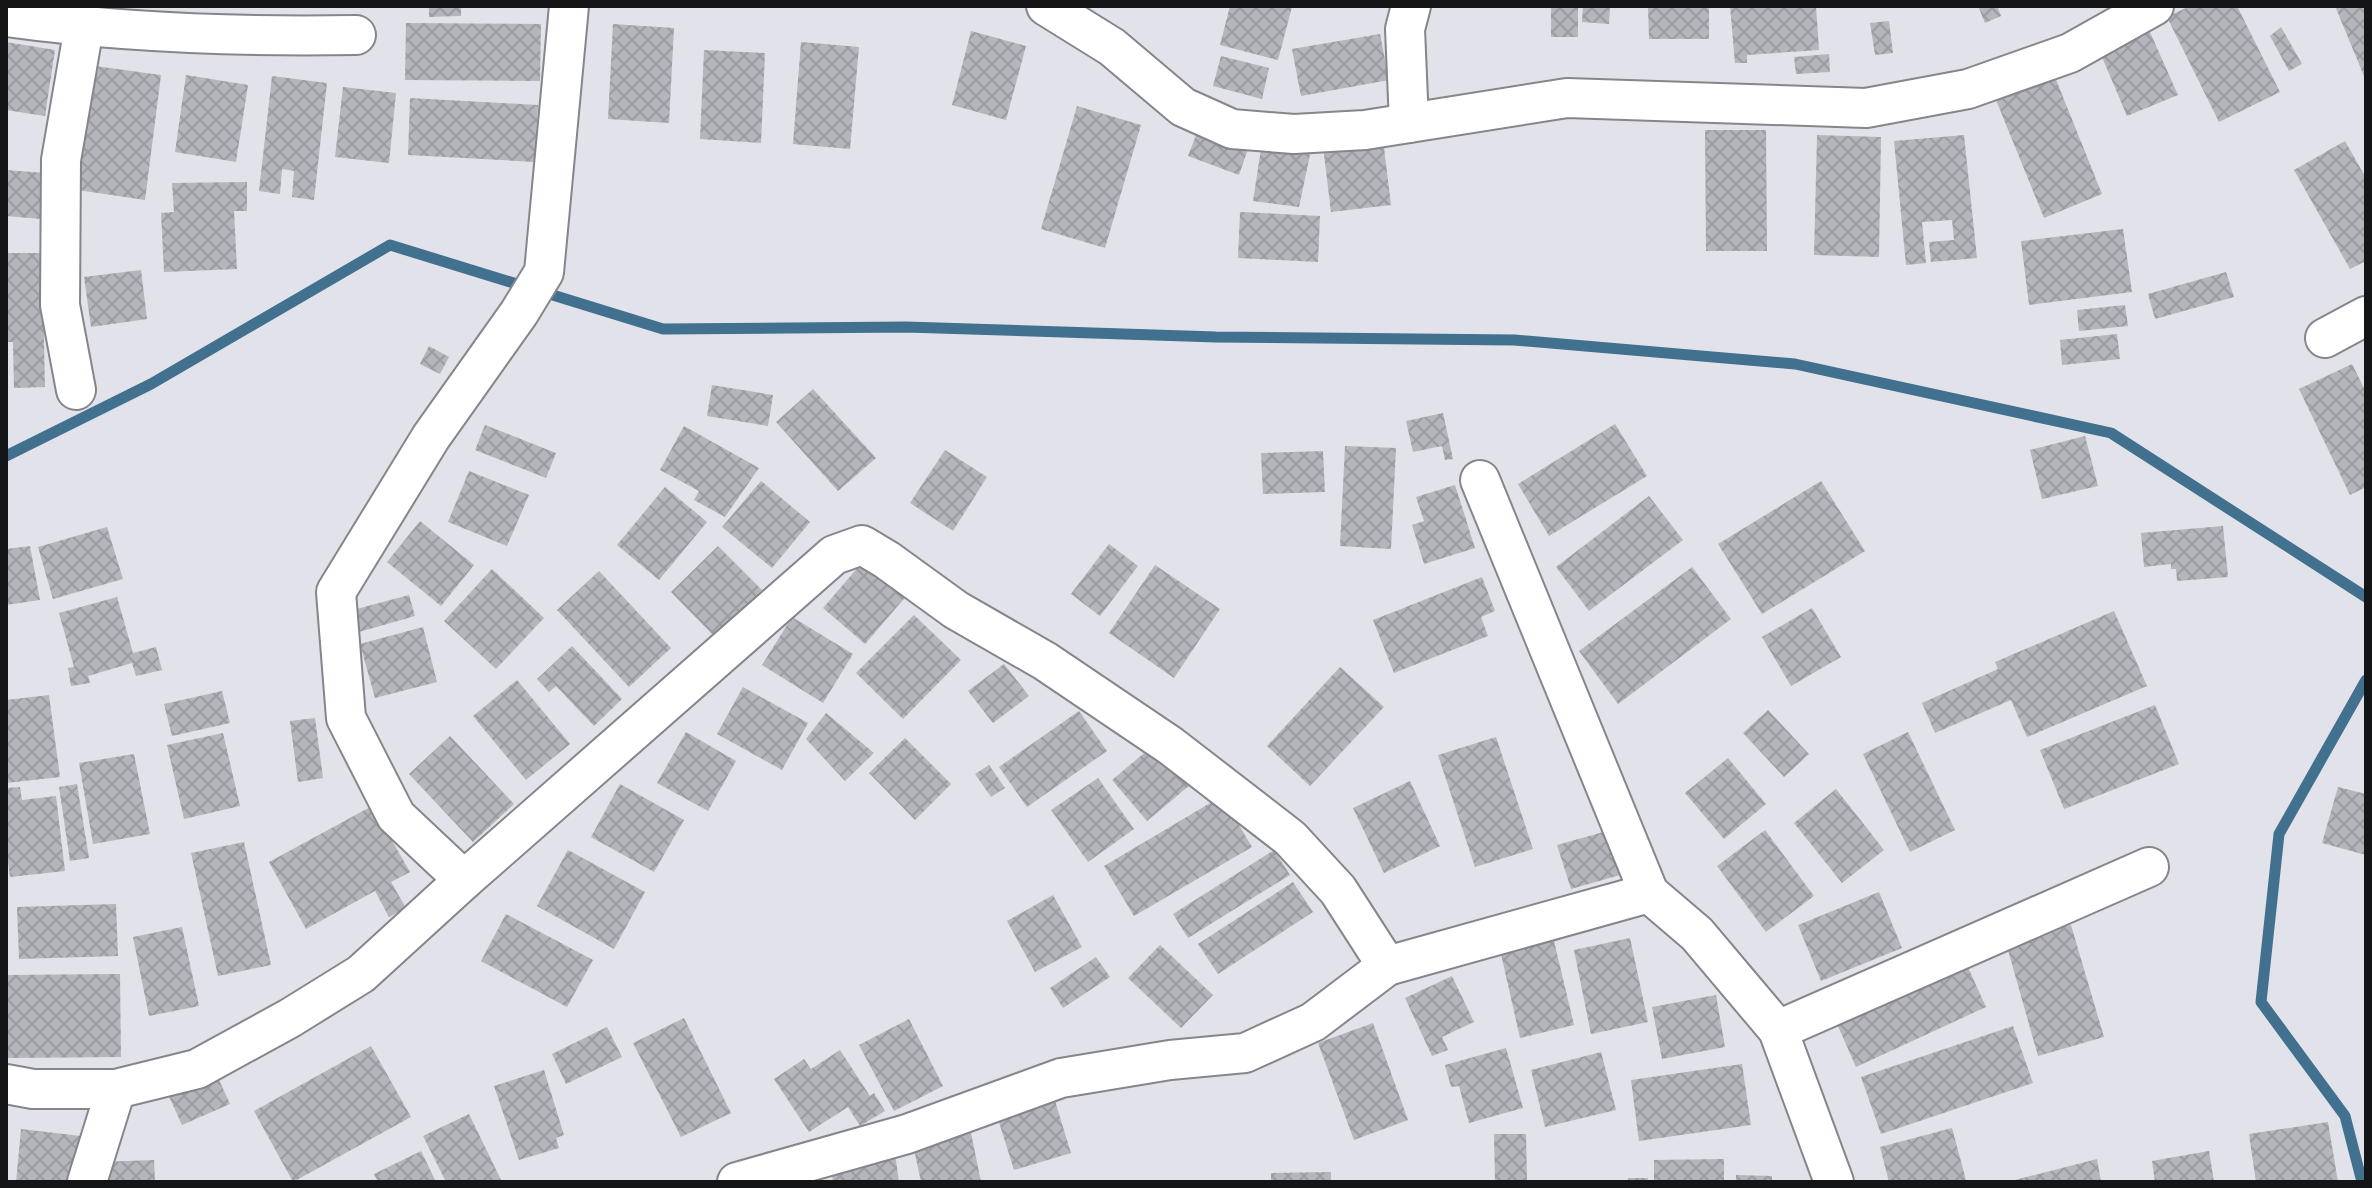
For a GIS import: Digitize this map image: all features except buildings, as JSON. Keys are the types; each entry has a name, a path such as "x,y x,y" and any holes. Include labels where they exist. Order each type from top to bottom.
{"street":[{"path":"464,880 396,816 346,718 336,592 431,437 519,313 544,272 569,6"},
{"path":"1046,6 1112,47 1183,107 1232,129 1294,134 1365,130 1567,98 1866,108 1968,89 2070,53 2154,6"},
{"path":"1409,123 1405,29 1411,6"},
{"path":"6,17 84,27 204,35 356,35"},
{"path":"76,390 60,305 61,160 84,27"},
{"path":"2325,338 2366,316"},
{"path":"1480,480 1649,893 1697,934 1778,1030 1834,1182"},
{"path":"6,1084 33,1089 116,1089 197,1069 290,1018 361,974 834,555 862,545 956,610 1045,661 1171,746 1290,838 1338,890 1387,966"},
{"path":"1778,1030 2149,867"},
{"path":"737,1182 907,1134 1061,1078 1170,1060 1245,1053 1313,1022 1387,966 1649,893"},
{"path":"87,1182 116,1089"}],"waterway":[{"path":"6,456 151,384 390,245 663,329 906,327 1216,337 1514,340 1795,364 2111,433 2366,597"},
{"path":"2362,1182 2345,1116 2261,1002 2279,834 2366,680"}]}
